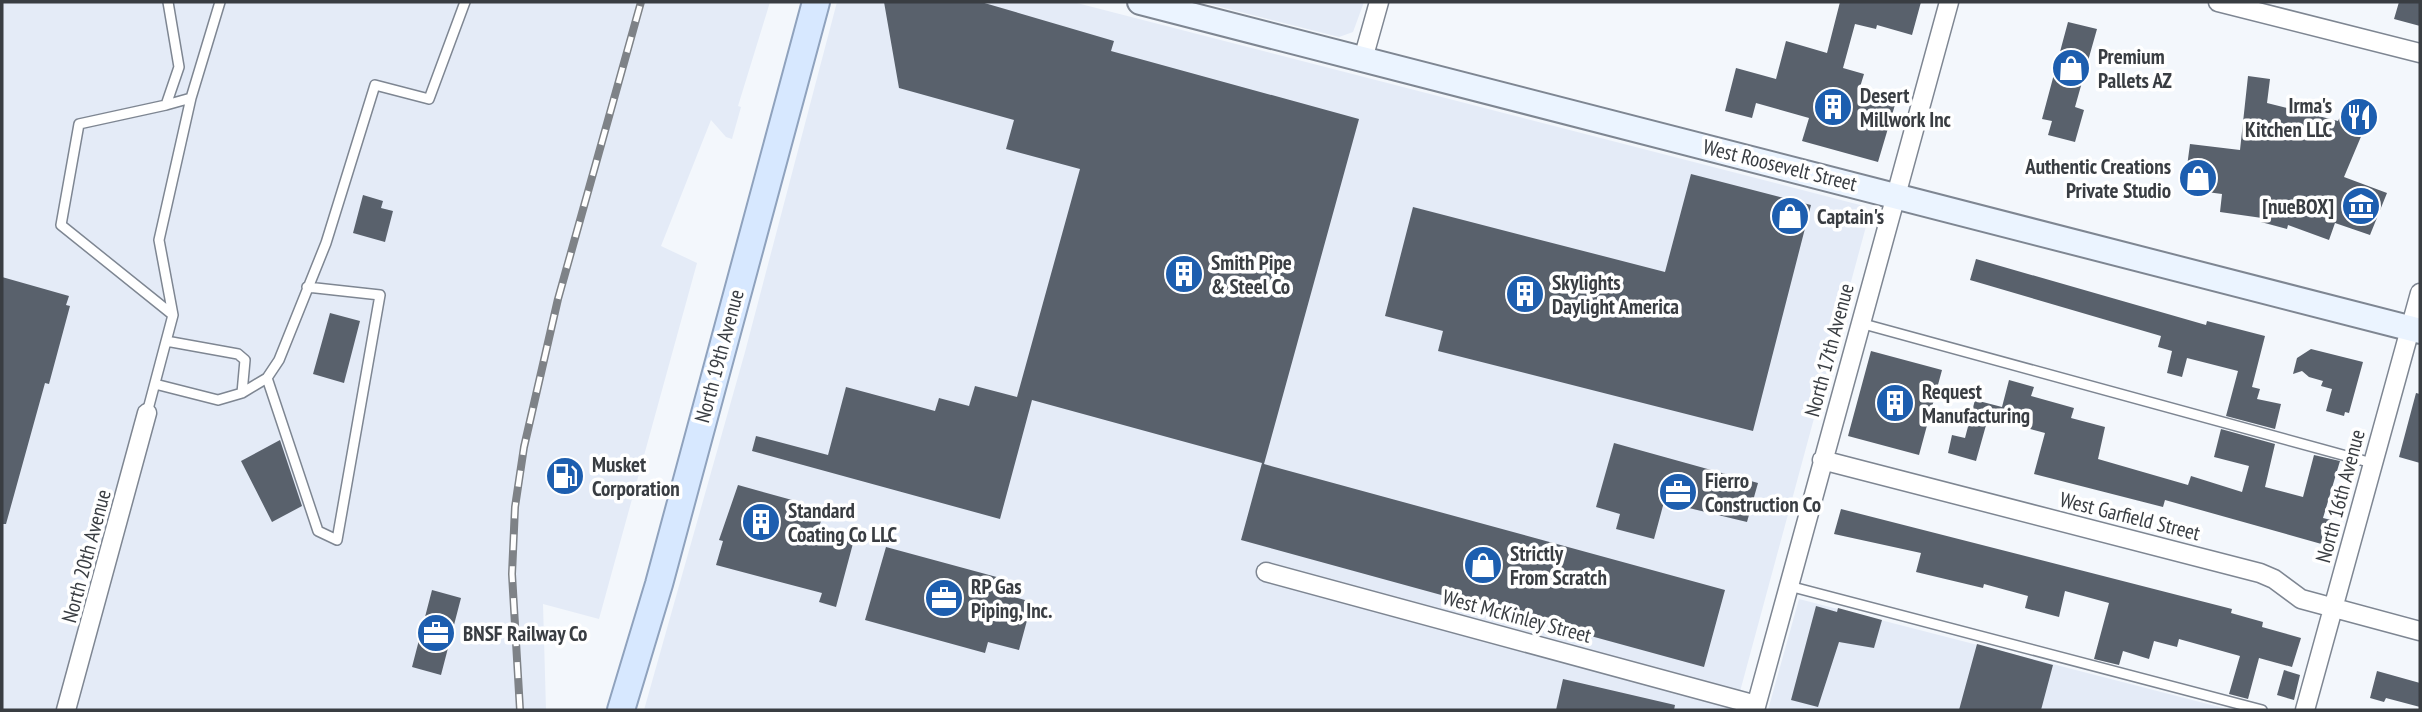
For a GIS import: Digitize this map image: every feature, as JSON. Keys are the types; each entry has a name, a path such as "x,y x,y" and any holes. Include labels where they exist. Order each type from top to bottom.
{"main road":[{"name":"North 19th Avenue","path":"621,710 659,584 816,2"}],"street":[{"name":"West Roosevelt Street","path":"1140,2 2415,330"},
{"path":"1363,59 1379,2"},
{"name":"North 17th Avenue","path":"1756,708 1859,323 1949,2"},
{"path":"2218,2 2420,53"},
{"name":"North 16th Avenue","path":"2305,710 2372,463 2415,330 2420,293"},
{"name":"North 20th Avenue","path":"66,710 147,413"},
{"name":"West Garfield Street","path":"1822,460 2260,573 2274,579 2301,599 2420,631"},
{"name":"West McKinley Street","path":"1266,572 1756,708"}],"lane":[{"path":"166,105 179,67 168,2"},
{"path":"147,413 173,315 159,240 191,98 220,2"},
{"path":"155,384 218,400 242,393 267,378 279,360 326,243 375,85 429,99 465,2"},
{"path":"173,315 61,225 79,124 191,98"},
{"path":"267,378 318,531 337,540 380,295 307,287"},
{"path":"1859,323 2372,463"},
{"path":"166,341 238,354 245,360 242,393"},
{"path":"1789,586 2262,710"}],"shaded area":[{"path":"2,2 770,2 738,106 741,107 732,139 726,137 711,120 661,246 697,263 599,619 543,604 546,710 2,710"},
{"path":"837,2 1073,2 1864,206 1868,219 1735,710 644,710 745,352"},
{"path":"1201,2 1364,2 1353,32 1339,37"},
{"path":"1799,599 2231,710 1768,710"}],"building":[{"name":"Smith Pipe & Steel Co","path":"884,2 981,2 1114,41 1111,51 1359,119 1264,464 1725,590 1704,667 1241,540 1262,463 1032,400 1000,519 752,451 756,436 828,455 846,387 935,411 939,398 969,406 975,386 1017,397 1080,169 1006,149 1014,120 899,88"},
{"path":"1840,2 1921,2 1912,35 1877,25 1876,29 1855,24 1843,68 1864,74 1860,87 1897,98 1878,162 1802,141 1809,118 1756,103 1752,118 1725,111 1736,68 1776,79 1786,41 1827,53"},
{"path":"2399,2 2420,2 2420,26 2394,19"},
{"name":"Premium Pallets AZ","path":"2068,22 2097,29 2075,107 2084,110 2075,142 2048,135 2052,121 2042,119"},
{"path":"2248,76 2270,79 2267,103 2338,121 2348,100 2373,108 2344,177 2387,193 2370,235 2335,223 2329,240 2288,225 2287,229 2261,222 2262,218 2220,212 2222,194 2184,189 2190,144 2240,150"},
{"path":"1691,174 1811,205 1753,431 1438,351 1443,331 1385,316 1413,207 1665,272"},
{"path":"363,195 383,201 381,208 393,211 385,242 353,233"},
{"path":"1976,259 2206,325 2207,321 2265,336 2252,387 2260,389 2257,399 2281,404 2275,429 2226,416 2238,371 2187,358 2182,377 2167,373 2172,351 2158,347 2161,336 1970,280"},
{"path":"2,277 69,296 66,305 70,306 49,384 45,383 6,524 2,524"},
{"path":"330,313 360,321 344,383 313,374"},
{"path":"2311,349 2363,362 2349,413 2345,412 2344,416 2326,411 2332,389 2321,386 2323,381 2309,377 2302,371 2293,374 2297,358"},
{"name":"Request Manufacturing","path":"1871,351 1942,370 1919,455 1848,436"},
{"path":"2009,380 2034,387 2031,396 2074,408 2071,418 2105,427 2098,459 2188,485 2191,476 2242,492 2249,466 2214,457 2221,429 2275,444 2265,487 2303,497 2314,455 2340,461 2323,518 2331,520 2325,545 2165,500 2163,507 2034,474 2045,433 1988,418 1976,461 1948,453 1952,435 1965,438 1975,400 2002,407"},
{"path":"2416,393 2420,394 2420,463 2399,457"},
{"path":"280,440 302,506 272,522 241,461"},
{"name":"Fierro Construction Co","path":"1614,443 1758,483 1747,522 1664,502 1654,539 1616,529 1620,514 1596,507"},
{"path":"738,485 803,503 800,513 822,518 819,527 855,536 836,607 819,602 822,593 716,565 723,541 719,540"},
{"path":"1841,509 2232,609 2231,613 2263,622 2262,627 2301,638 2292,667 2259,658 2248,699 2229,694 2240,656 2179,639 2177,647 2154,641 2149,659 2123,651 2119,665 2094,659 2109,603 2065,591 2059,617 2025,608 2028,596 1984,584 1983,588 1916,572 1921,553 1834,534"},
{"name":"RP Gas Piping, Inc.","path":"886,547 1004,579 1000,593 1032,602 1019,650 988,642 985,653 865,620"},
{"name":"BNSF Railway Co","path":"432,590 461,598 441,675 412,667"},
{"path":"1816,606 1837,612 1838,608 1882,620 1874,648 1839,642 1818,707 1791,700"},
{"path":"1977,644 2053,665 2041,710 1959,710"},
{"path":"2284,670 2300,675 2294,700 2277,695"},
{"path":"2377,671 2420,683 2420,707 2386,698 2384,702 2370,698"},
{"path":"1563,679 1675,705 1674,710 1556,710"}],"railway":[{"path":"520,710 512,574 515,507 524,447 558,299 641,2"}],"place":[{"name":"Premium Pallets AZ","path":"2071,68"},
{"name":"Desert Millwork Inc","path":"1833,107"},
{"name":"Irma's Kitchen LLC","path":"2359,117"},
{"name":"Authentic Creations Private Studio","path":"2198,178"},
{"name":"[nueBOX]","path":"2361,206"},
{"name":"Captain's","path":"1790,216"},
{"name":"Smith Pipe & Steel Co","path":"1184,274"},
{"name":"Skylights Daylight America","path":"1525,294"},
{"name":"Request Manufacturing","path":"1895,403"},
{"name":"Musket Corporation","path":"565,476"},
{"name":"Fierro Construction Co","path":"1678,492"},
{"name":"Standard Coating Co LLC","path":"761,522"},
{"name":"Strictly From Scratch","path":"1483,565"},
{"name":"RP Gas Piping, Inc.","path":"944,598"},
{"name":"BNSF Railway Co","path":"436,633"}]}
